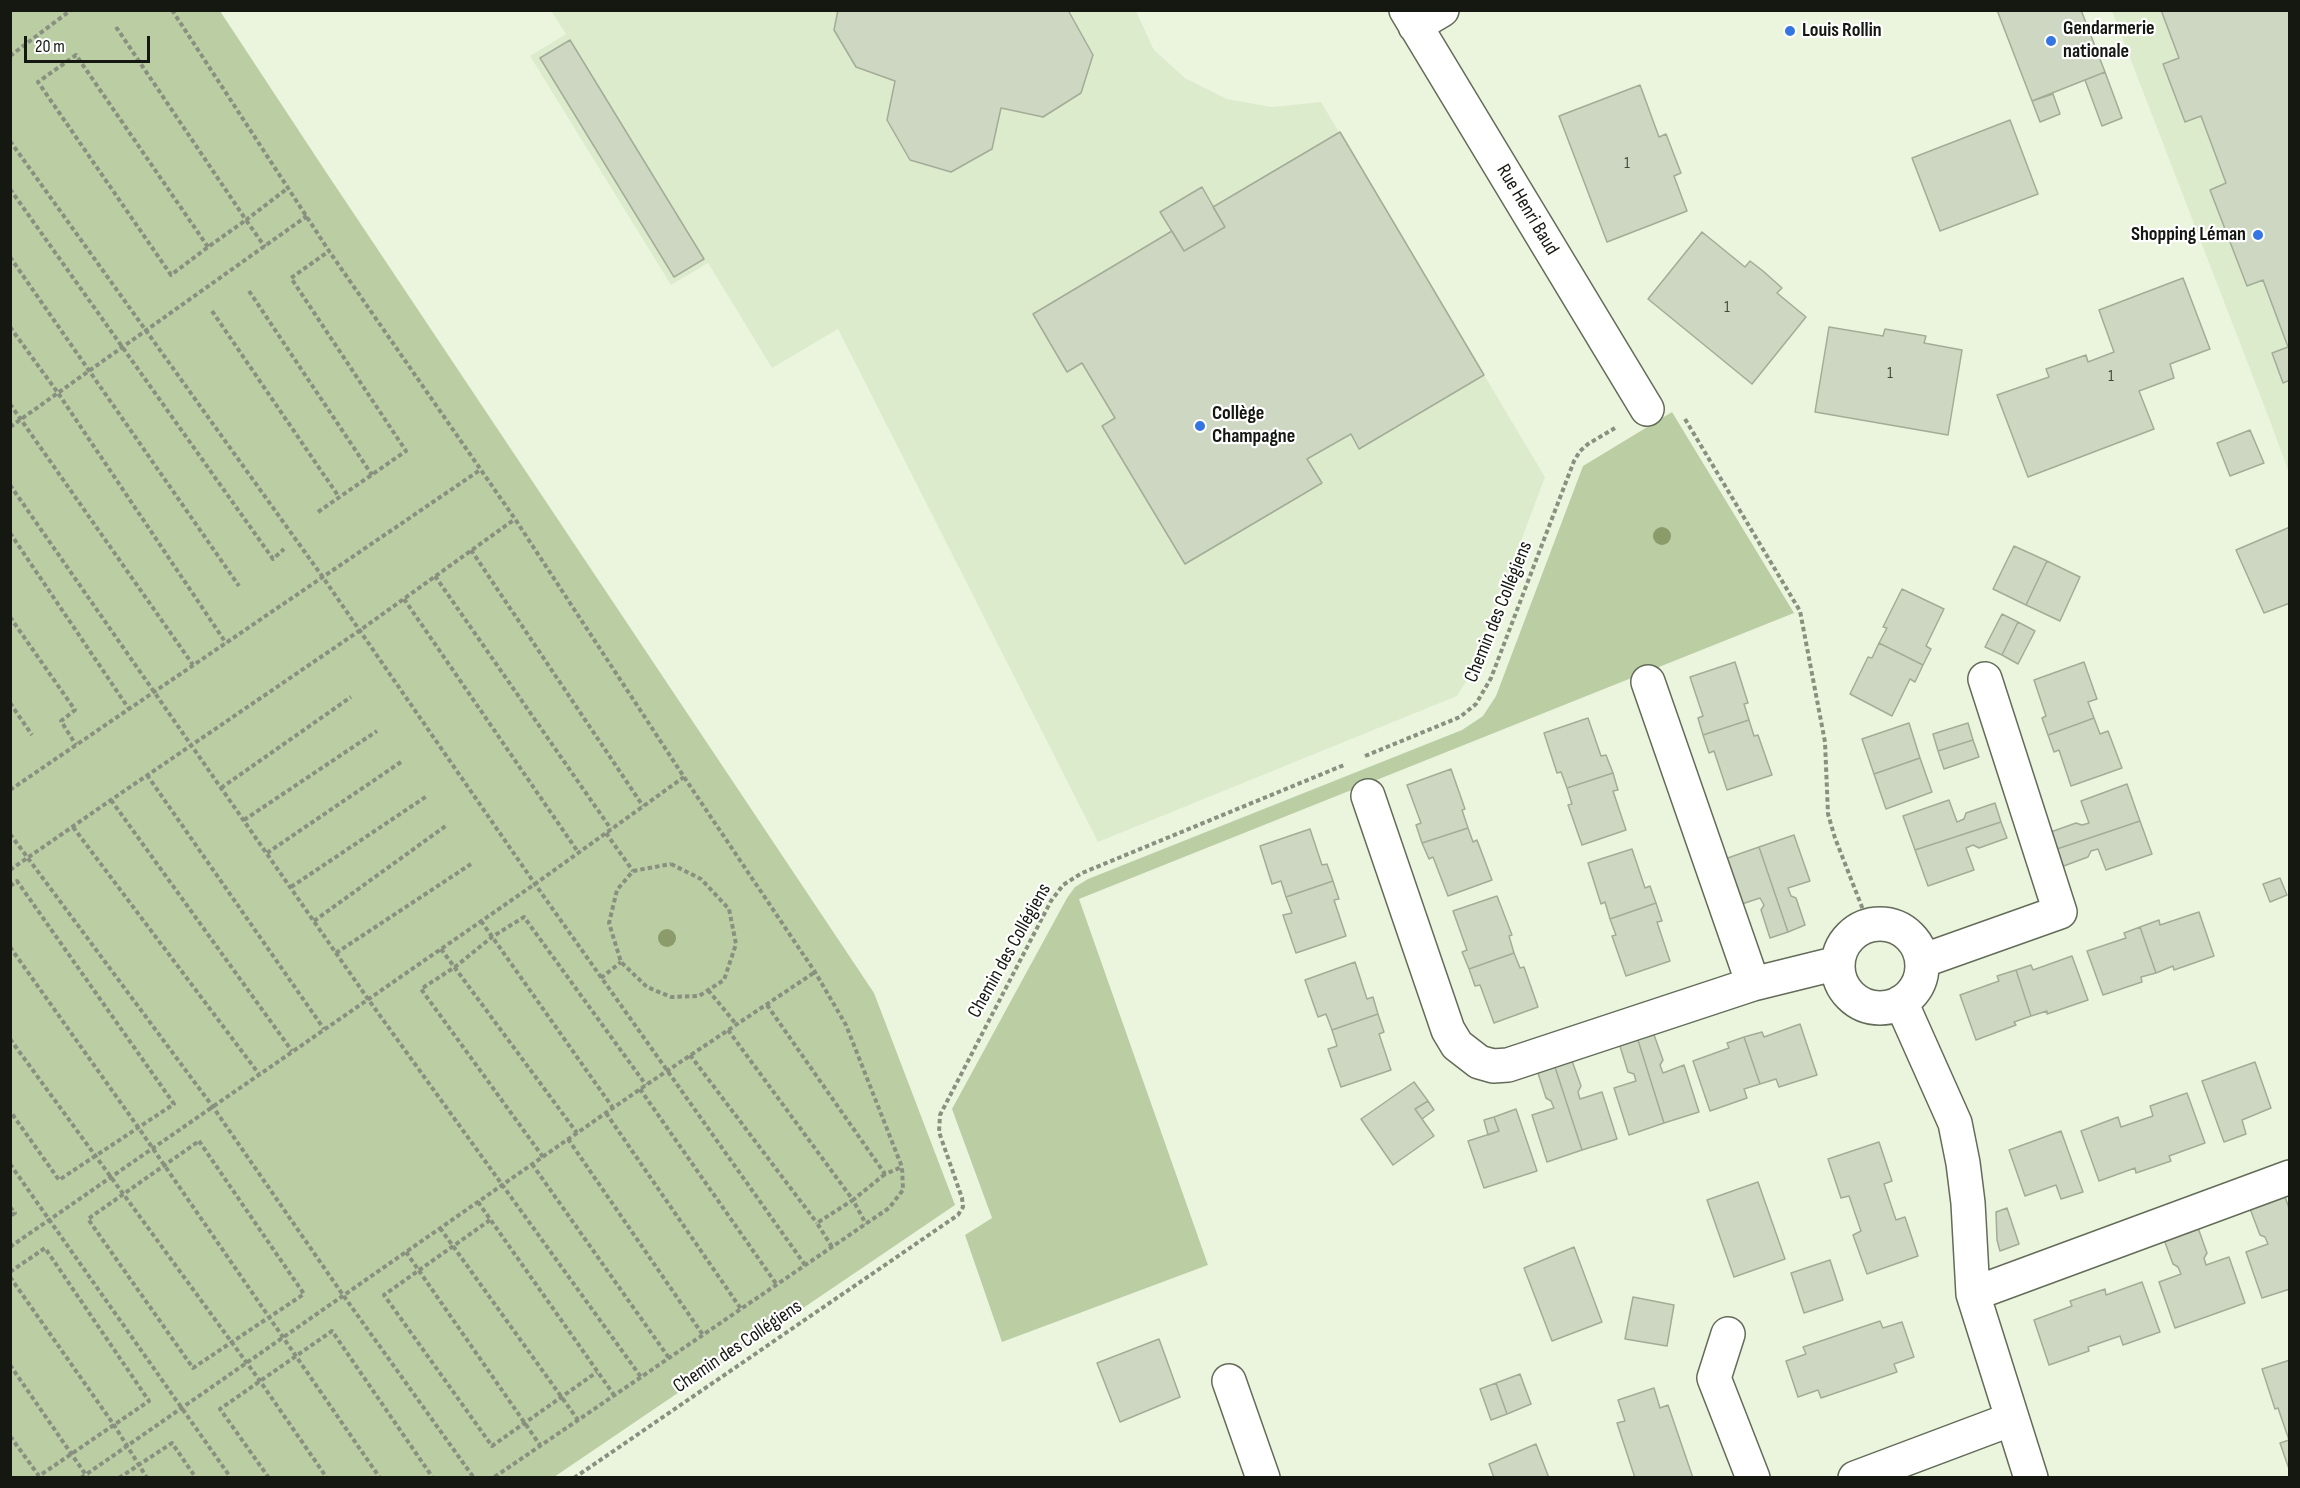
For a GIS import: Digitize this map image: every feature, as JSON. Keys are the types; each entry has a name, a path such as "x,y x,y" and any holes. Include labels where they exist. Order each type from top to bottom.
{"street":[{"name":"Rue Henri Baud","path":"1421,16 1647,409"},
{"path":"1922,961 2060,912 1985,679"},
{"path":"1648,682 1753,984"},
{"path":"1368,796 1448,1030 1457,1045 1479,1062 1493,1066 1508,1065 1753,984 1838,963"},
{"path":"1869,925 1890,925 1908,934 1915,942 1922,961 1918,985 1911,995 1887,1008 1872,1007 1858,1002 1847,992 1840,978 1838,963 1840,953 1851,936 1869,925"},
{"path":"1901,1002 1955,1123 1968,1203 1972,1294 2031,1478"},
{"path":"1972,1294 2289,1178"},
{"path":"1728,1334 1714,1378 1753,1478"},
{"path":"1229,1381 1263,1478"},
{"path":"1855,1478 2012,1419"}],"path":[{"path":"10,56 71,10"},
{"path":"172,10 329,251 515,519 815,972 846,1025 902,1167 903,1190 889,1208 493,1478"},
{"path":"116,27 265,247"},
{"path":"208,247 76,55 38,82 171,274 246,220 288,188"},
{"path":"10,141 322,576 535,884 805,1266"},
{"path":"10,189 273,559 284,549"},
{"path":"10,427 307,216"},
{"path":"318,512 406,451 291,279 329,251"},
{"path":"10,257 239,586"},
{"path":"249,291 372,475"},
{"path":"212,311 339,498"},
{"path":"10,327 58,393 226,643"},
{"path":"1647,409 1670,395 1800,611 1825,742 1828,814 1834,838 1869,925"},
{"path":"10,404 193,665"},
{"name":"Chemin des Collégiens","path":"1362,757 1460,717 1476,704 1491,678 1574,461 1588,444"},
{"path":"10,790 480,470"},
{"path":"10,484 368,999 641,1377"},
{"path":"10,870 359,631 515,519"},
{"path":"10,533 129,709"},
{"path":"471,549 643,806"},
{"path":"435,576 611,829"},
{"path":"404,598 579,852"},
{"path":"10,617 75,710 61,721 76,745"},
{"path":"221,788 351,697"},
{"path":"10,703 32,735"},
{"path":"244,820 376,731"},
{"path":"267,853 400,762"},
{"name":"Chemin des Collégiens","path":"574,1478 958,1215 963,1207 962,1198 939,1132 940,1115 1050,901 1063,885 1082,873 1351,762"},
{"path":"147,775 324,1029"},
{"path":"10,1247 535,884 684,777"},
{"path":"291,887 427,796"},
{"path":"111,800 292,1051"},
{"path":"314,921 447,825"},
{"path":"73,827 259,1074"},
{"path":"606,832 633,871"},
{"path":"10,834 213,1107 343,1295 474,1478"},
{"path":"336,953 471,864"},
{"path":"671,864 701,879 729,909 736,944 724,980 699,996 671,997 647,987 621,962 609,923 617,890 633,871 671,864"},
{"path":"10,886 17,881 174,1104 59,1180 10,1112"},
{"path":"543,1157 421,989 455,967 492,937 524,917 646,1085"},
{"path":"481,921 613,1108"},
{"path":"10,947 153,1148 380,1478"},
{"path":"441,949 577,1133"},
{"path":"602,978 621,962"},
{"path":"81,1478 640,1089 815,972"},
{"path":"708,990 736,1024"},
{"path":"766,1005 885,1174"},
{"path":"728,1030 853,1200 866,1224"},
{"path":"10,1039 260,1381 327,1478"},
{"path":"690,1055 818,1223 832,1247"},
{"path":"640,1089 777,1285"},
{"path":"606,1113 741,1309"},
{"path":"568,1139 703,1335"},
{"path":"199,1141 304,1294 193,1368 88,1220 165,1166 199,1141"},
{"path":"10,1164 51,1219 231,1478"},
{"path":"532,1164 669,1358"},
{"path":"818,1223 853,1200 885,1174 902,1167"},
{"path":"478,1202 614,1395"},
{"path":"10,1207 15,1213 10,1215"},
{"path":"490,1220 384,1295 492,1446 597,1372"},
{"path":"440,1228 578,1420"},
{"path":"10,1272 45,1248 149,1401 39,1476 10,1436"},
{"path":"406,1252 540,1445"},
{"path":"10,1277 114,1425 147,1478"},
{"path":"269,1478 220,1409 332,1331 433,1478"},
{"path":"10,1365 87,1476"},
{"path":"119,1478 172,1443 196,1478"}],"shaded area":[{"path":"12,10 220,11 874,993 955,1205 554,1477 11,1477"},
{"name":"Collège Champagne","path":"551,11 1136,11 1154,50 1185,78 1227,99 1272,107 1321,102 1545,477 1472,672 1457,696 1098,842 838,329 772,368 708,263 671,285 530,56 566,34"},
{"name":"Shopping Léman","path":"2112,11 2289,11 2289,473 2270,421"},
{"path":"1672,412 1794,613 1079,899 1208,1265 1002,1342 965,1235 992,1218 952,1109 1067,898 1075,887 1088,879 1462,730 1483,716 1496,696 1583,466"}],"building":[{"path":"838,10 1068,10 1093,55 1081,93 1043,117 1001,108 992,149 951,172 910,160 887,120 895,81 856,67 834,30"},
{"name":"Gendarmerie nationale","path":"1997,10 2081,10 2105,72 2032,101"},
{"name":"Shopping Léman","path":"2161,10 2290,10 2290,380 2283,383 2272,353 2288,347 2263,280 2247,286 2210,190 2226,183 2201,116 2185,122 2163,64 2179,58"},
{"path":"570,40 704,259 674,277 540,58"},
{"path":"2105,72 2122,118 2102,126 2085,80"},
{"path":"1640,85 1659,137 1666,134 1681,173 1674,176 1687,211 1607,242 1559,116"},
{"path":"2053,94 2060,114 2040,122 2032,101"},
{"path":"2010,120 2038,194 1940,231 1912,158"},
{"path":"1340,132 1484,375 1359,449 1351,434 1307,459 1322,483 1185,564 1102,426 1115,418 1082,363 1067,372 1033,314 1172,231 1184,251 1225,227 1213,207"},
{"path":"1202,187 1225,227 1184,251 1160,212"},
{"path":"1702,232 1745,267 1750,261 1763,271 1782,288 1777,293 1806,317 1752,384 1648,299"},
{"path":"2183,278 2210,349 2170,364 2174,378 2139,391 2154,429 2028,477 1997,395 2049,377 2046,369 2086,355 2088,362 2114,352 2099,310"},
{"path":"1829,327 1883,336 1885,329 1926,336 1924,343 1962,350 1948,435 1815,412"},
{"path":"2250,430 2264,463 2230,476 2217,443"},
{"path":"2290,527 2290,603 2264,613 2236,550"},
{"path":"2014,546 2047,561 2026,605 1993,589"},
{"path":"2047,561 2080,577 2060,621 2026,605"},
{"path":"1902,589 1944,609 1926,646 1931,649 1923,665 1879,643 1887,628 1883,627"},
{"path":"2002,614 2018,622 2002,655 1985,647"},
{"path":"2018,622 2035,631 2018,664 2002,655"},
{"path":"1879,643 1923,665 1915,682 1910,679 1892,716 1850,694 1868,657 1872,658"},
{"path":"1735,662 1748,703 1744,704 1749,720 1703,735 1698,718 1703,716 1690,677"},
{"path":"2084,662 2097,699 2088,702 2094,718 2048,735 2042,718 2046,716 2034,680"},
{"path":"1588,718 1601,756 1606,755 1613,773 1567,788 1561,772 1557,773 1544,733"},
{"path":"2094,718 2100,734 2108,731 2122,768 2071,786 2059,750 2054,752 2048,735"},
{"path":"1749,720 1754,736 1758,735 1772,775 1727,790 1714,751 1709,753 1703,735"},
{"path":"1909,723 1920,758 1874,774 1862,739"},
{"path":"1968,723 1973,740 1938,751 1933,734"},
{"path":"1973,740 1979,757 1944,769 1938,751"},
{"path":"1920,758 1932,792 1886,809 1874,774"},
{"path":"1451,769 1465,809 1462,810 1468,828 1422,843 1416,825 1421,823 1407,785"},
{"path":"1613,773 1618,790 1613,791 1626,830 1582,845 1568,805 1572,804 1567,788"},
{"path":"2127,784 2140,821 2054,850 2048,833 2076,823 2082,825 2089,823 2081,801"},
{"path":"1949,800 1957,822 1964,819 1966,813 1995,803 2001,822 1915,850 1903,816"},
{"path":"2140,821 2152,854 2106,870 2098,849 2091,851 2088,857 2061,867 2054,850"},
{"path":"2001,822 2007,838 1979,848 1973,845 1966,848 1974,870 1928,886 1915,850"},
{"path":"1468,828 1473,842 1477,840 1492,880 1448,896 1433,857 1429,859 1422,843"},
{"path":"1310,829 1322,865 1327,864 1333,881 1286,897 1281,881 1272,884 1260,846"},
{"path":"1794,835 1810,881 1788,888 1791,896 1796,898 1805,925 1788,932 1759,847"},
{"path":"1759,847 1788,932 1770,938 1761,910 1764,905 1760,898 1739,905 1722,860"},
{"path":"1632,849 1645,888 1650,886 1656,903 1610,919 1605,902 1601,904 1588,863"},
{"path":"2280,878 2287,895 2270,902 2263,884"},
{"path":"1333,881 1339,899 1334,900 1346,936 1296,953 1283,915 1292,913 1286,897"},
{"path":"1497,896 1512,935 1509,936 1514,953 1469,969 1462,952 1467,950 1453,911"},
{"path":"1656,903 1662,921 1657,922 1670,961 1626,976 1612,936 1616,935 1610,919"},
{"path":"2199,912 2214,956 2174,970 2173,966 2156,973 2140,927 2159,920 2160,925"},
{"path":"2140,927 2156,973 2141,977 2142,982 2103,995 2087,951 2126,938 2124,933"},
{"path":"1514,953 1520,968 1524,967 1538,1007 1494,1023 1480,985 1475,986 1469,969"},
{"path":"2072,956 2088,1000 2047,1014 2047,1011 2031,1016 2016,970 2031,965 2033,970"},
{"path":"1355,962 1367,999 1373,997 1378,1014 1332,1030 1326,1014 1318,1017 1305,980"},
{"path":"2016,970 2031,1016 2014,1022 2016,1025 1976,1040 1960,995 1999,981 1997,976"},
{"path":"1378,1014 1384,1032 1379,1034 1391,1070 1341,1087 1328,1049 1337,1046 1332,1030"},
{"path":"1800,1024 1817,1075 1779,1087 1776,1079 1760,1084 1744,1037 1762,1032 1764,1037"},
{"path":"1653,1032 1663,1060 1660,1065 1663,1073 1684,1065 1699,1112 1664,1123 1637,1037"},
{"path":"1637,1037 1664,1123 1629,1135 1614,1088 1636,1081 1634,1074 1628,1072 1619,1043"},
{"path":"1744,1037 1760,1084 1744,1089 1747,1098 1710,1111 1693,1061 1729,1048 1727,1043"},
{"path":"1571,1058 1581,1086 1578,1092 1580,1099 1602,1092 1617,1139 1582,1150 1554,1064"},
{"path":"2255,1062 2271,1108 2242,1120 2246,1134 2224,1142 2202,1081"},
{"path":"1554,1064 1582,1150 1547,1162 1532,1115 1554,1108 1551,1101 1546,1098 1537,1070"},
{"path":"1414,1082 1428,1101 1415,1109 1434,1136 1393,1165 1361,1119"},
{"path":"2187,1093 2205,1143 2169,1156 2171,1161 2136,1173 2135,1168 2099,1181 2081,1131 2118,1117 2121,1127 2153,1116 2150,1106"},
{"path":"1428,1101 1434,1110 1422,1119 1415,1109"},
{"path":"1516,1109 1537,1171 1484,1188 1468,1141 1499,1131 1494,1117"},
{"path":"1494,1117 1499,1131 1488,1135 1484,1120"},
{"path":"2061,1131 2083,1192 2061,1199 2056,1185 2025,1196 2009,1150"},
{"path":"1879,1142 1892,1181 1884,1184 1896,1220 1905,1217 1918,1256 1867,1274 1853,1235 1861,1231 1849,1196 1841,1198 1828,1159"},
{"path":"1758,1182 1785,1259 1734,1277 1707,1200"},
{"path":"2284,1194 2290,1211 2290,1289 2262,1298 2246,1252 2268,1244 2265,1237 2260,1235 2249,1206"},
{"path":"2007,1208 2019,1244 2000,1251 1997,1240 1996,1212"},
{"path":"2197,1225 2207,1253 2204,1258 2206,1265 2229,1257 2245,1303 2175,1328 2159,1282 2181,1274 2178,1267 2173,1264 2163,1237"},
{"path":"1574,1247 1602,1322 1552,1341 1524,1268"},
{"path":"1830,1260 1843,1300 1804,1313 1791,1273"},
{"path":"2142,1282 2160,1332 2123,1345 2120,1336 2088,1347 2089,1351 2049,1365 2034,1320 2072,1306 2070,1301 2105,1289 2106,1295"},
{"path":"1633,1297 1674,1305 1667,1346 1625,1339"},
{"path":"1880,1321 1883,1328 1902,1322 1914,1357 1894,1364 1897,1372 1821,1398 1818,1390 1798,1397 1786,1361 1806,1354 1803,1347"},
{"path":"1159,1339 1180,1397 1120,1422 1097,1363"},
{"path":"2290,1360 2290,1472 2280,1443 2289,1440 2278,1408 2275,1409 2262,1369"},
{"path":"1520,1374 1531,1404 1507,1414 1496,1383"},
{"path":"1496,1383 1507,1414 1491,1420 1480,1389"},
{"path":"1654,1388 1660,1408 1668,1405 1693,1478 1635,1478 1617,1423 1625,1421 1618,1400"},
{"path":"1536,1444 1549,1478 1494,1478 1489,1464"}],"place":[{"name":"Louis Rollin","path":"1790,31"},
{"name":"Gendarmerie nationale","path":"2051,41"},
{"name":"Shopping Léman","path":"2258,235"},
{"name":"Collège Champagne","path":"1200,426"}]}
